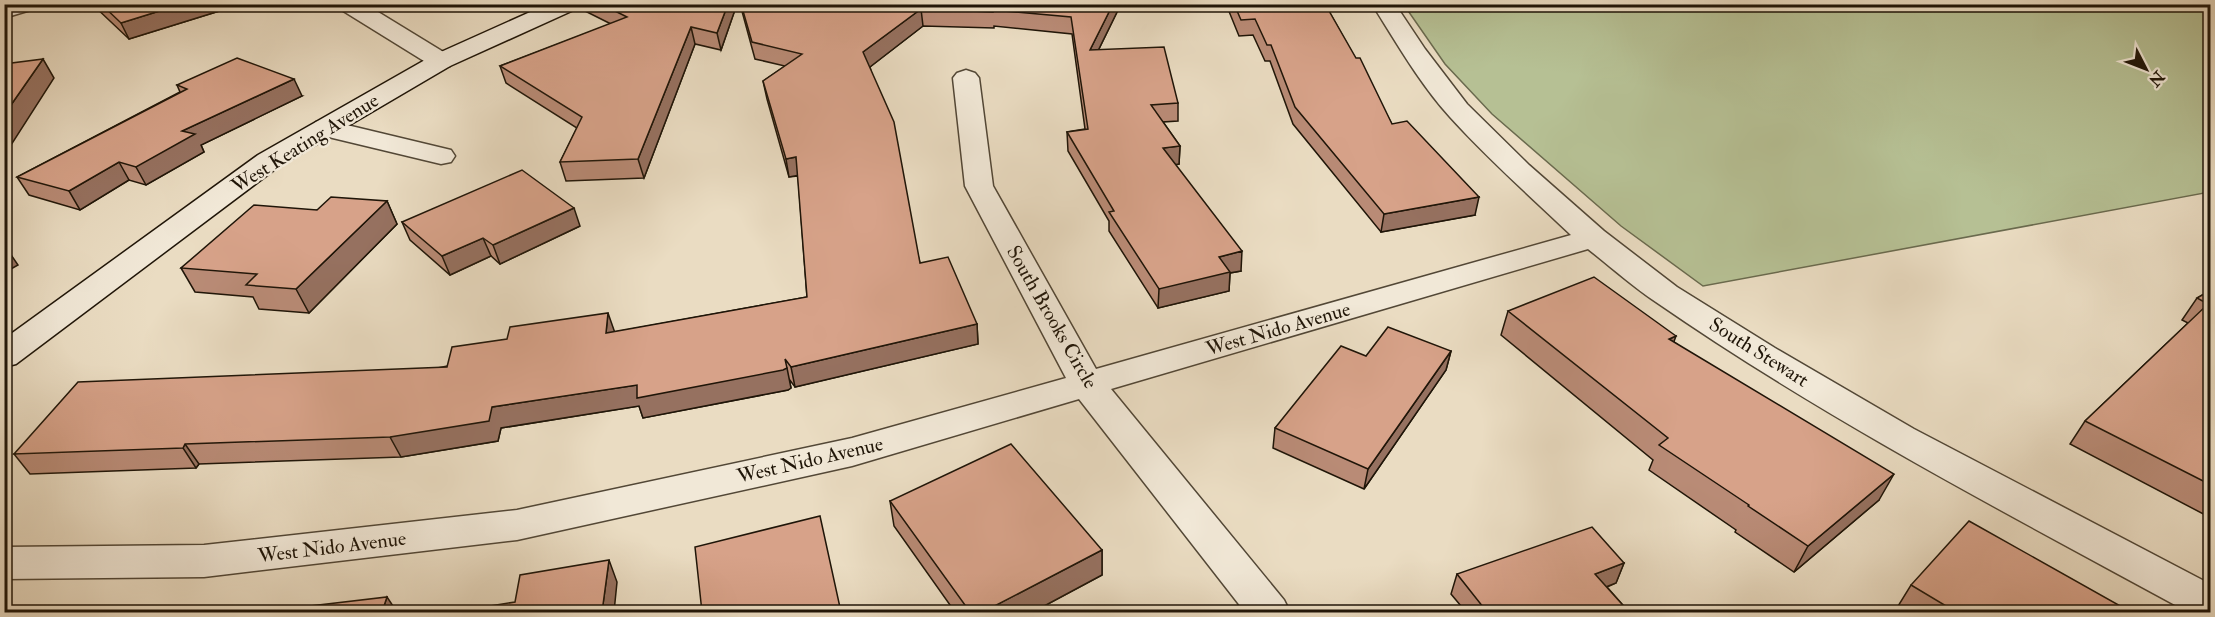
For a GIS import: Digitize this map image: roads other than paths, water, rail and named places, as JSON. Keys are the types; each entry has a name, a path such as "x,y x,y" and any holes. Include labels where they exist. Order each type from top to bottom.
{"street":[{"path":"4,11 26,4"},
{"path":"348,4 441,61"},
{"name":"West Keating Avenue","path":"4,356 268,161 441,61 568,4"},
{"name":"South Stewart","path":"1383,4 1415,54 1458,110 1519,171 1593,238 1666,294 1762,356 1901,438 2211,604"},
{"name":"South Brooks Circle","path":"966,78 979,186 1086,383 1269,612"},
{"path":"326,128 441,156"},
{"name":"West Nido Avenue","path":"4,563 204,561 517,525 852,452 1593,238"}]}
